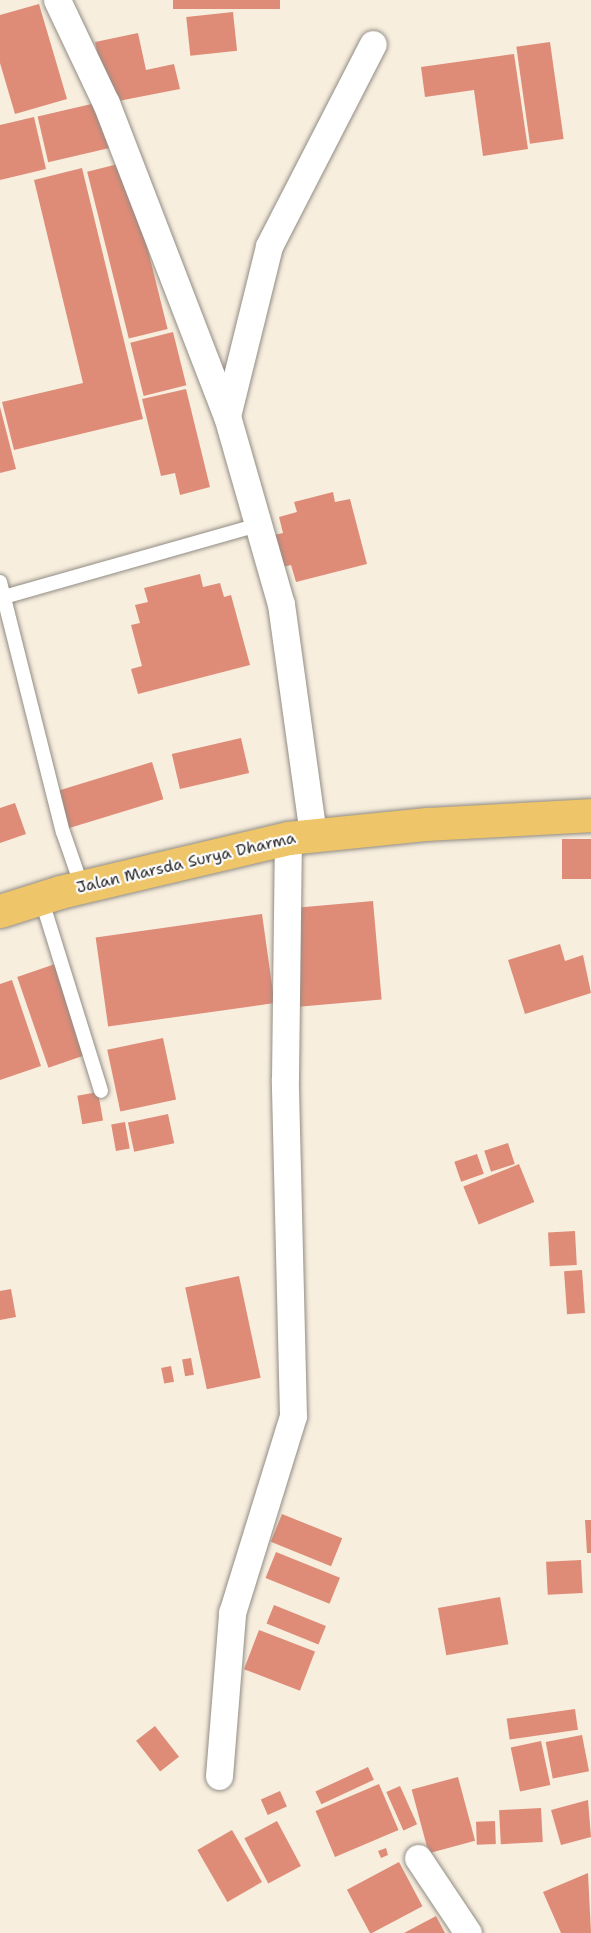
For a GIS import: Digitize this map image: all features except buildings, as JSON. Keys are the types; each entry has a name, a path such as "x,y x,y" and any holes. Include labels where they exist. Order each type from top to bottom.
{"highway":[{"name":"Jalan Marsda Surya Dharma","path":"0,911 82,887 300,837 428,824 591,815"}],"street":[{"path":"57,0 106,103 227,417 281,604 300,837 285,1079 293,1416 232,1613 219,1776"},
{"path":"227,417 269,246 373,44"},
{"path":"418,1858 468,1933"}],"lane":[{"path":"2,597 258,525"},
{"path":"0,582 63,832 82,887"},
{"path":"41,898 100,1091"}]}
